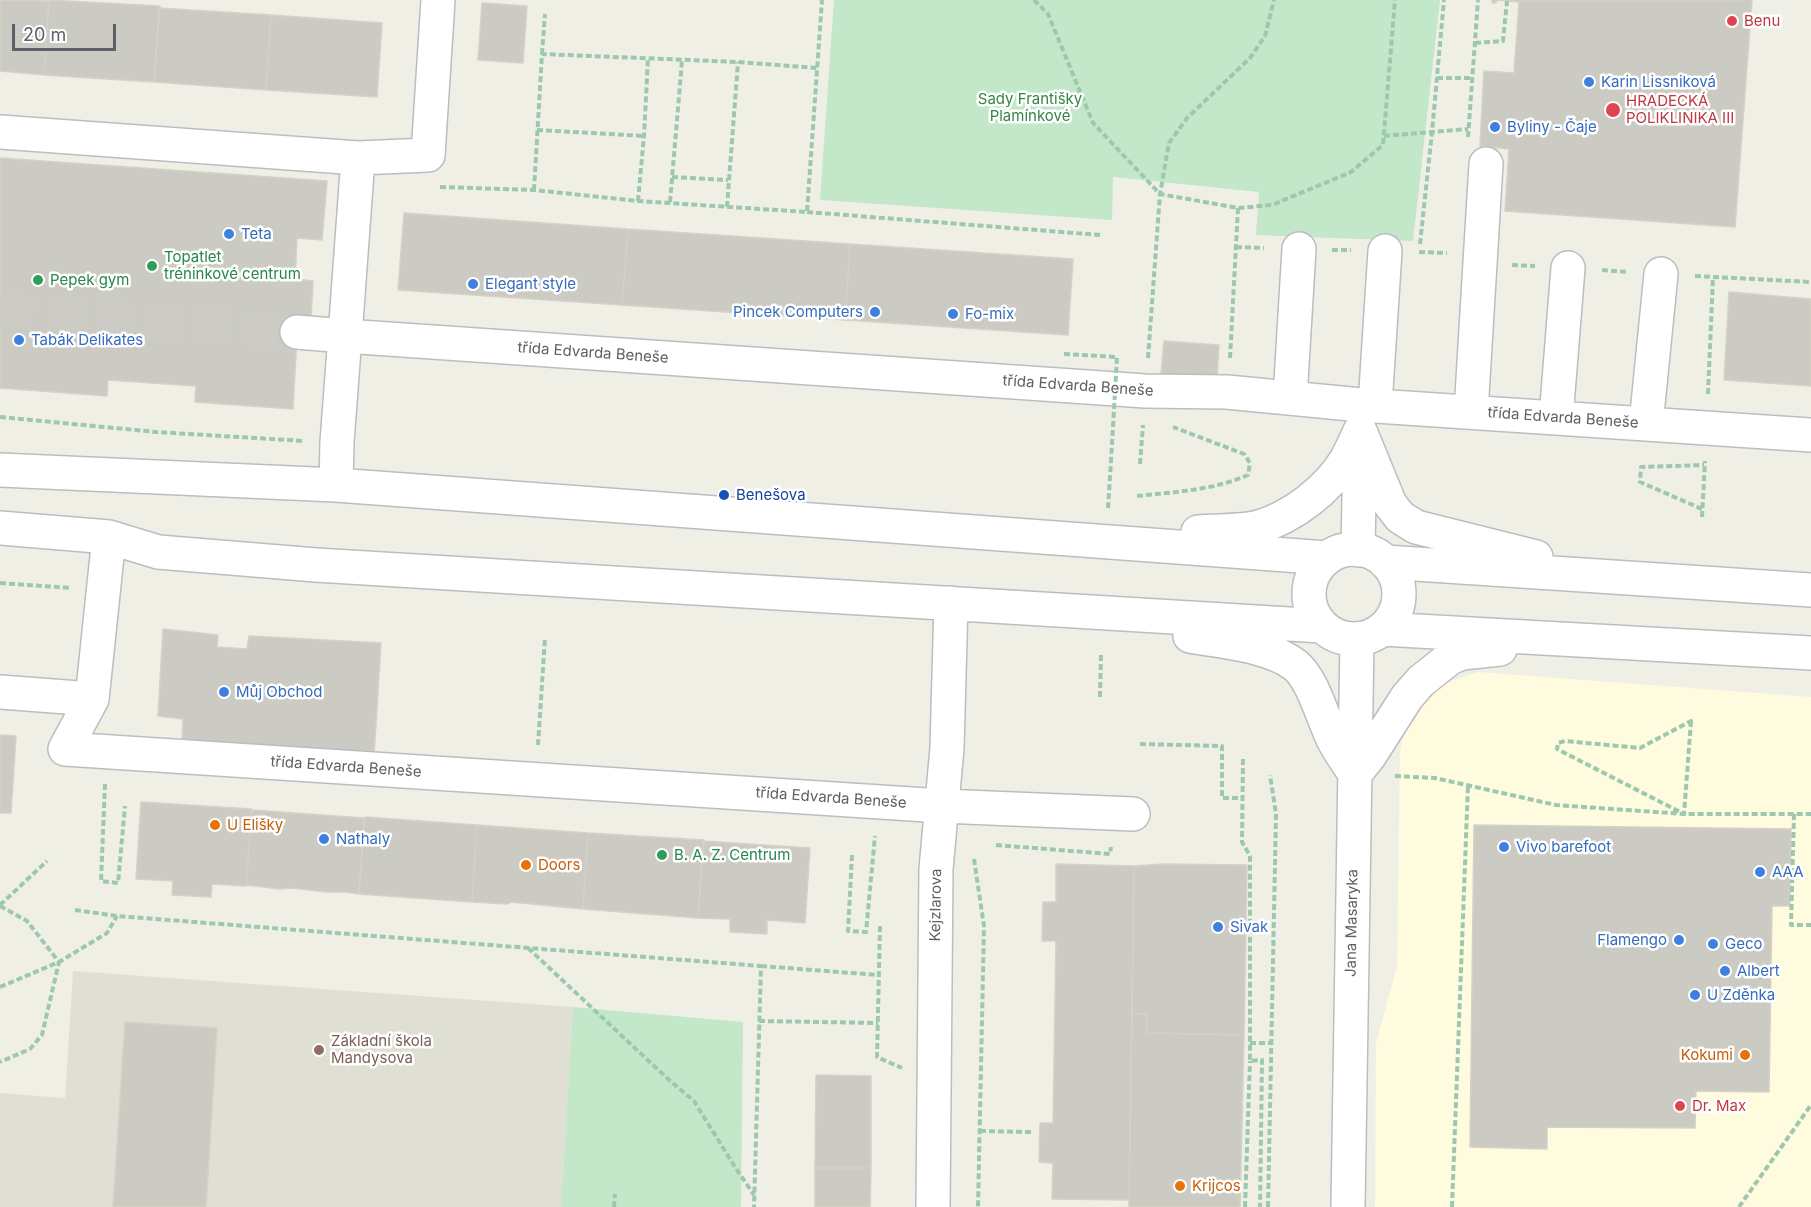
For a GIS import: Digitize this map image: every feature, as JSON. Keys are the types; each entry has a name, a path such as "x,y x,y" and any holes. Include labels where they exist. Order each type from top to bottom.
{"street":[{"path":"0,132 358,158 428,155 438,0"},
{"path":"336,485 337,442 358,158"},
{"path":"1472,412 1486,164"},
{"path":"1290,398 1299,249"},
{"path":"1372,556 1366,414 1385,251"},
{"path":"1556,418 1568,268"},
{"path":"1646,424 1660,274"},
{"name":"třída Edvarda Beneše","path":"297,332 1156,391 1227,392 1290,398 1366,414 1472,412 1811,435"},
{"path":"1106,542 1140,536 1256,528 1281,518 1305,502 1328,482 1345,461 1366,414"},
{"path":"1366,414 1390,504 1400,517 1416,527 1562,563 1581,575"},
{"path":"0,470 336,485 1327,558"},
{"path":"0,528 109,537 158,552 316,565 1322,626"},
{"name":"třída Edvarda Beneše","path":"109,537 92,699 65,749 942,806 1134,814"},
{"path":"1811,590 1581,575 1372,556 1340,551 1327,558 1317,568 1308,594 1316,619 1337,636 1369,634 1577,640 1811,653"},
{"path":"1369,634 1389,622 1396,609 1399,595 1397,581 1391,568 1372,556"},
{"name":"Kejzlarova","path":"933,1207 936,869 947,748 951,603"},
{"path":"1103,613 1185,636 1249,646 1268,652 1296,666 1313,691 1334,740 1355,774 1407,697 1421,681 1450,658 1462,653 1577,640"},
{"name":"Jana Masaryka","path":"1348,1207 1355,774 1369,634"},
{"path":"0,693 92,699"}],"path":[{"path":"807,213 822,0"},
{"path":"1034,0 1048,14 1093,123 1160,194 1238,208 1272,205 1351,171 1383,145 1395,0"},
{"path":"1148,359 1160,194 1169,143 1186,118 1250,58 1265,36 1275,0"},
{"path":"1419,252 1444,0"},
{"path":"1384,136 1468,129 1478,0"},
{"path":"1475,43 1503,41 1507,1"},
{"path":"534,190 545,14"},
{"path":"542,54 738,62 817,68"},
{"path":"638,201 645,136 648,58"},
{"path":"670,202 682,61"},
{"path":"727,207 738,62"},
{"path":"1437,78 1472,78"},
{"path":"537,130 645,136"},
{"path":"672,177 728,180"},
{"path":"438,187 534,190 638,201 1100,235"},
{"path":"1227,392 1238,208"},
{"path":"1707,428 1715,277 1811,282"},
{"path":"1064,354 1117,357 1106,542"},
{"path":"1137,496 1187,491 1235,481 1248,475 1250,463 1244,454 1154,420 1156,391"},
{"path":"0,417 156,432 337,442"},
{"path":"1702,509 1640,482 1641,467 1705,464"},
{"path":"1702,517 1704,477"},
{"path":"538,745 545,638"},
{"path":"1100,697 1101,655"},
{"path":"1691,721 1684,814 1565,754 1557,749 1558,743 1565,741 1641,748 1691,721"},
{"path":"1140,744 1222,746 1222,798 1242,798"},
{"path":"1243,759 1242,842 1250,856 1250,1061 1245,1207"},
{"path":"1355,774 1435,778 1556,805 1684,814 1811,814"},
{"path":"1268,1207 1276,814 1270,775"},
{"path":"106,781 101,881 118,883 125,806"},
{"path":"1452,1207 1468,785"},
{"path":"1794,814 1791,925 1811,925"},
{"path":"852,855 848,931 866,932 875,836"},
{"path":"974,859 984,926 978,1207"},
{"path":"47,861 0,905 27,921 59,962"},
{"path":"75,910 117,916 878,975"},
{"path":"0,987 59,962 107,933 117,916"},
{"path":"880,926 878,1057 904,1068"},
{"path":"528,948 694,1101 754,1195"},
{"path":"0,1062 30,1049 42,1035 59,962"},
{"path":"754,1207 761,966"},
{"path":"759,1021 878,1023"},
{"path":"1250,1043 1271,1043"},
{"path":"1250,1061 1262,1060 1260,1207"},
{"path":"1739,1207 1811,1105"},
{"path":"980,1131 1031,1132"},
{"path":"614,1207 615,1194"}],"shaded area":[{"path":"1478,672 1811,697 1811,1207 1375,1207 1376,1043 1397,966 1400,752 1407,715 1434,687"},
{"name":"Základní škola Mandysova","path":"73,971 573,1007 561,1207 0,1207 0,1093 65,1098"}],"green space":[{"name":"Sady Františky Plamínkové","path":"834,0 1440,0 1413,241 1256,235 1259,192 1113,177 1112,220 820,200"},
{"path":"573,1007 743,1022 741,1207 561,1207"}],"building":[{"path":"0,0 49,1 44,75 0,71"},
{"path":"49,0 160,6 154,82 44,75"},
{"name":"HRADECKÁ POLIKLINIKA III","path":"1497,0 1752,0 1735,227 1505,211 1509,149 1480,146 1484,71 1514,73 1519,2"},
{"path":"482,3 527,6 523,63 478,60"},
{"path":"159,8 271,15 266,90 154,82"},
{"path":"271,15 382,23 377,97 266,90"},
{"path":"0,158 327,181 322,240 297,238 295,279 313,281 313,284 311,317 298,317 293,409 195,402 196,386 108,380 107,396 0,388"},
{"path":"404,213 628,229 622,305 398,290"},
{"path":"628,229 850,244 845,320 622,305"},
{"path":"850,244 1073,259 1068,335 845,320"},
{"path":"1729,292 1811,299 1811,386 1724,380"},
{"path":"1164,341 1219,345 1217,378 1161,374"},
{"path":"163,629 218,635 217,647 247,649 249,636 381,643 374,755 182,743 183,719 158,716"},
{"path":"0,735 16,736 11,813 0,813"},
{"path":"141,802 252,809 246,886 212,884 211,897 172,895 173,881 136,879"},
{"path":"252,810 364,818 359,894 246,885"},
{"path":"365,817 477,825 472,902 359,894"},
{"path":"477,825 588,833 583,909 511,902 508,904 472,902"},
{"path":"1474,825 1791,829 1790,906 1772,906 1769,1092 1696,1091 1695,1128 1547,1127 1547,1149 1470,1147"},
{"path":"588,833 704,840 698,918 583,909"},
{"path":"703,841 810,848 805,923 767,920 767,934 730,932 730,919 698,918"},
{"path":"1056,864 1134,866 1129,1200 1052,1199 1053,1163 1039,1162 1040,1123 1053,1123 1056,941 1042,941 1043,902 1056,902"},
{"path":"1247,865 1244,1035 1147,1033 1147,1014 1132,1014 1134,866"},
{"path":"1132,1014 1147,1014 1147,1033 1244,1035 1240,1207 1129,1207"},
{"path":"125,1022 217,1028 206,1207 113,1207"},
{"path":"816,1075 871,1076 871,1168 815,1168"},
{"path":"815,1168 871,1168 870,1207 815,1207"}],"tunnel":[{"path":"0,310 297,332"}],"place":[{"name":"Benu","path":"1732,21"},
{"name":"Karin Lissniková","path":"1589,82"},
{"name":"HRADECKÁ POLIKLINIKA III","path":"1613,110"},
{"name":"Byliny - Čaje","path":"1495,127"},
{"name":"Teta","path":"229,234"},
{"name":"Topatlet tréninkové centrum","path":"152,266"},
{"name":"Pepek gym","path":"38,280"},
{"name":"Elegant style","path":"473,284"},
{"name":"Pincek Computers","path":"875,312"},
{"name":"Fo-mix","path":"953,314"},
{"name":"Tabák Delikates","path":"19,340"},
{"name":"Benešova","path":"724,495"},
{"name":"Můj Obchod","path":"224,692"},
{"name":"U Elišky","path":"215,825"},
{"name":"Nathaly","path":"324,839"},
{"name":"Vivo barefoot","path":"1504,847"},
{"name":"B. A. Z. Centrum","path":"662,855"},
{"name":"Doors","path":"526,865"},
{"name":"AAA","path":"1760,872"},
{"name":"Sivak","path":"1218,927"},
{"name":"Flamengo","path":"1679,940"},
{"name":"Geco","path":"1713,944"},
{"name":"Albert","path":"1725,971"},
{"name":"U Zděnka","path":"1695,995"},
{"name":"Základní škola Mandysova","path":"319,1050"},
{"name":"Kokumi","path":"1745,1055"},
{"name":"Dr. Max","path":"1680,1106"},
{"name":"Krijcos","path":"1180,1186"}]}
